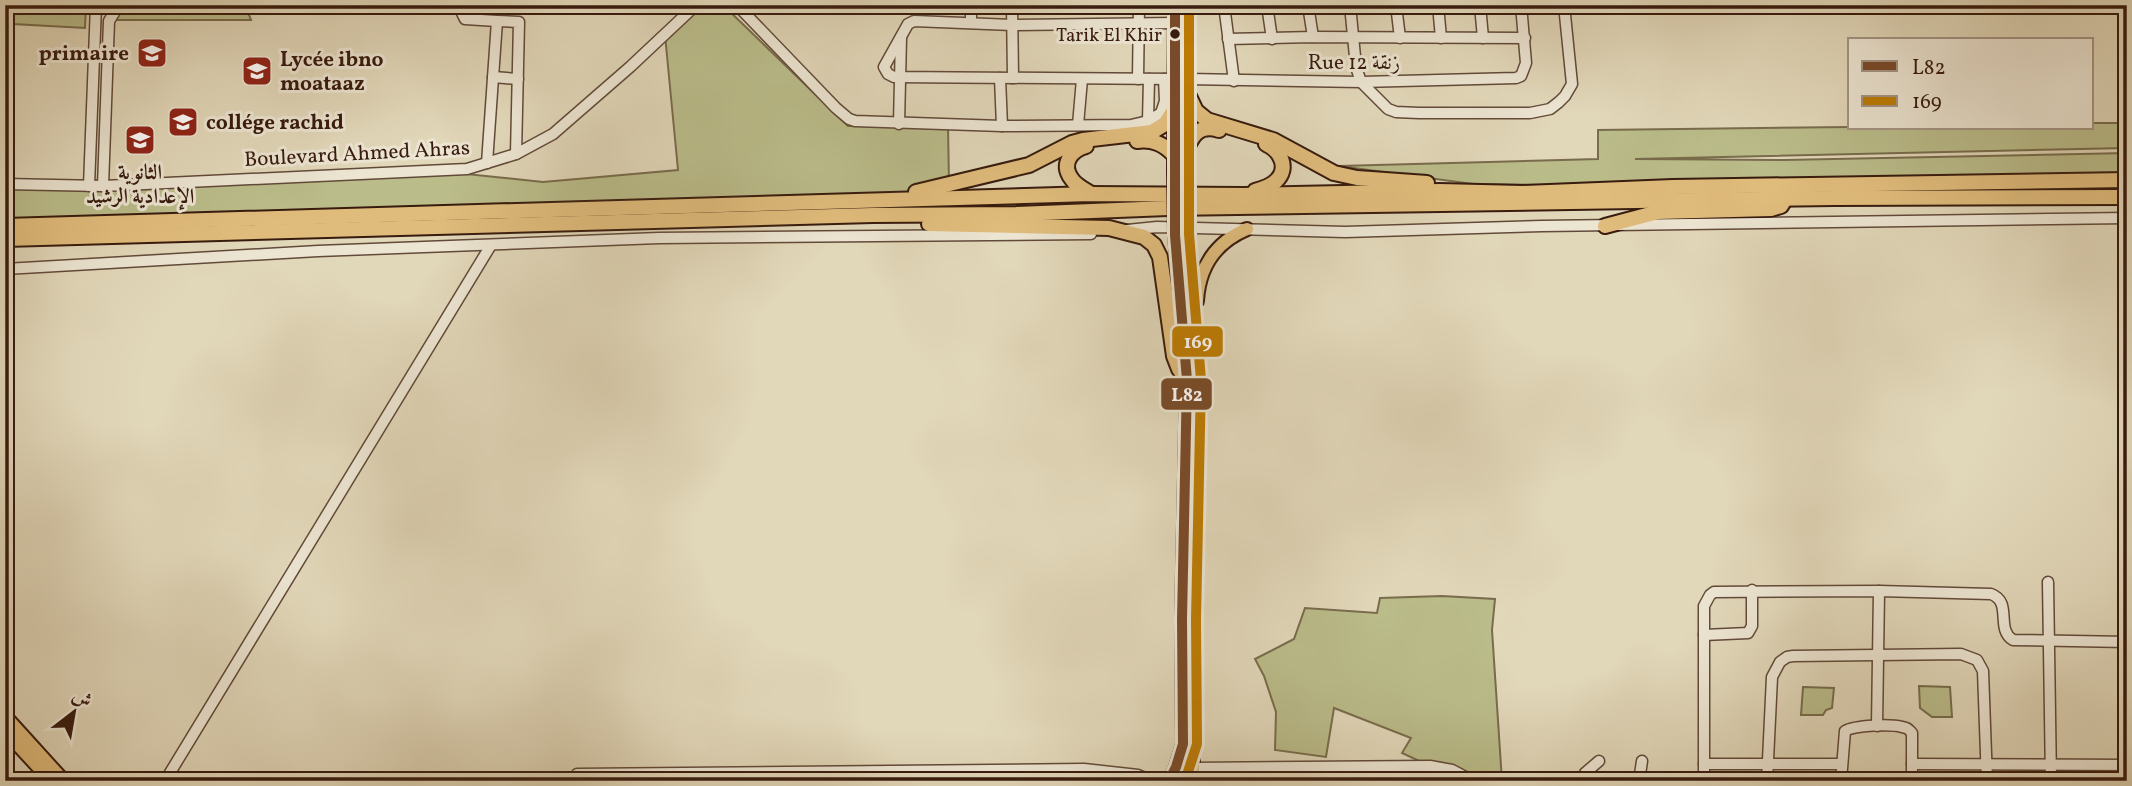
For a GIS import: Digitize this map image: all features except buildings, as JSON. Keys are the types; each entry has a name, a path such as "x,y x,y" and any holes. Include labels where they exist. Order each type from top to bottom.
{"highway":[{"path":"1178,82 1196,111 1207,120 1273,141 1334,173 1357,178 1522,193"},
{"path":"781,202 913,192 1012,170 1083,140 1152,132 1180,109"},
{"path":"1091,194 1072,181 1068,174 1069,158 1082,146 1145,140 1161,144 1179,162 1193,135 1203,128 1213,128 1274,148 1280,155 1283,164 1276,181 1244,195"},
{"path":"5,226 1091,194 1522,193 1673,187 2127,180"},
{"path":"1605,226 1658,212 1771,209 1781,206 1786,199"},
{"path":"5,239 1168,208 1786,199 2127,199"},
{"path":"873,215 925,224 1099,228 1144,237 1151,242 1160,257 1172,349 1179,369 1187,380"}],"main road":[{"path":"1169,781 1182,744 1187,380 1180,235 1180,109 1175,5"},
{"path":"1178,82 1188,5"},
{"path":"1194,402 1199,372 1199,282 1216,249 1230,237 1247,229"},
{"path":"1180,235 1195,358 1191,619 1192,775"},
{"path":"5,716 64,781"},
{"path":"5,732 51,781"}],"street":[{"path":"89,186 96,5"},
{"path":"96,19 106,5"},
{"path":"103,186 109,22 120,5"},
{"path":"462,5 461,13 465,19 519,22 516,155"},
{"name":"Boulevard Ahmed Ahras","path":"5,184 103,186 463,169 487,163 516,155 553,134 696,5"},
{"path":"737,5 843,114 855,121 1002,127 1131,125 1148,121 1162,111 1165,101 1178,82"},
{"path":"971,5 971,23"},
{"path":"1012,5 1013,78"},
{"path":"1139,5 1148,121"},
{"path":"1224,5 1234,80"},
{"path":"1267,5 1272,39"},
{"path":"1308,5 1313,37"},
{"path":"1350,5 1356,67 1362,82 1388,109 1396,112 1530,113 1550,109 1565,96 1572,84 1564,5"},
{"path":"1396,5 1400,38"},
{"path":"1438,5 1441,38"},
{"path":"1479,5 1483,38"},
{"path":"1228,39 1525,38 1521,5"},
{"path":"487,163 497,21"},
{"path":"901,77 888,75 884,67 908,23 914,21 1012,25 1175,23"},
{"path":"899,124 901,36"},
{"name":"Rue 12 زنقة","path":"901,77 1144,79 1178,82 1510,79 1521,76 1526,63 1525,38"},
{"path":"494,77 518,79"},
{"path":"1000,78 1002,127"},
{"path":"1078,125 1082,79"},
{"path":"5,269 318,251 659,238 1082,234 1157,227 1345,232 2127,218"},
{"path":"165,781 491,245"},
{"path":"2048,582 2051,781"},
{"path":"1704,635 1748,633 1752,626 1752,590"},
{"path":"1877,726 1879,591"},
{"path":"1704,781 1704,606 1714,592 1879,591 1995,595 2002,602 2004,629 2008,638 2021,642 2127,642"},
{"path":"1767,781 1772,677 1780,662 1787,657 1961,654 1977,660 1983,671 1987,781"},
{"path":"1841,781 1845,731 1850,728 1877,726 1900,727 1910,731 1913,737 1912,781"},
{"path":"1586,781 1586,773 1599,761"},
{"path":"1639,781 1642,761"},
{"path":"1704,764 1841,764"},
{"path":"1912,764 2127,765"},
{"path":"1192,775 1430,766 1473,781"},
{"path":"1013,781 1021,769"},
{"path":"577,774 828,776 1021,769 1101,770 1138,775 1152,781"},
{"path":"1101,770 1112,781"},
{"path":"1101,770 1125,781"}],"green space":[{"path":"14,5 86,5 85,28 13,24"},
{"path":"121,5 245,5 251,20 109,20"},
{"path":"697,5 723,5 848,126 948,126 949,185 913,193 5,226 5,183 103,186 447,172 543,182 678,170 665,35"},
{"path":"2094,123 2127,123 2127,148 1635,159 1784,160 2127,153 2127,175 1551,185 1473,184 1339,166 1598,159 1598,130 1848,127 1848,130 2094,130"},
{"path":"1442,596 1495,599 1492,630 1502,781 1487,781 1430,766 1402,753 1411,738 1334,708 1326,757 1275,750 1276,712 1264,676 1255,659 1294,639 1305,608 1377,613 1380,598"},
{"path":"1919,686 1950,687 1952,717 1932,717 1920,708"},
{"path":"1803,687 1834,688 1832,708 1826,710 1823,715 1801,715"}],"transit line":[{"name":"L82","path":"1169,781 1183,744 1182,619 1187,380 1175,235 1175,5"},
{"name":"169","path":"1185,781 1197,744 1196,619 1201,380 1189,234 1189,5"}],"place":[{"name":"Tarik El Khir","path":"1175,34"},
{"name":"primaire","path":"152,53"},
{"name":"Lycée ibno moataaz","path":"257,71"},
{"name":"collége rachid","path":"183,122"},
{"name":"الثانوية الإعدادية الرشيد","path":"140,140"}]}
